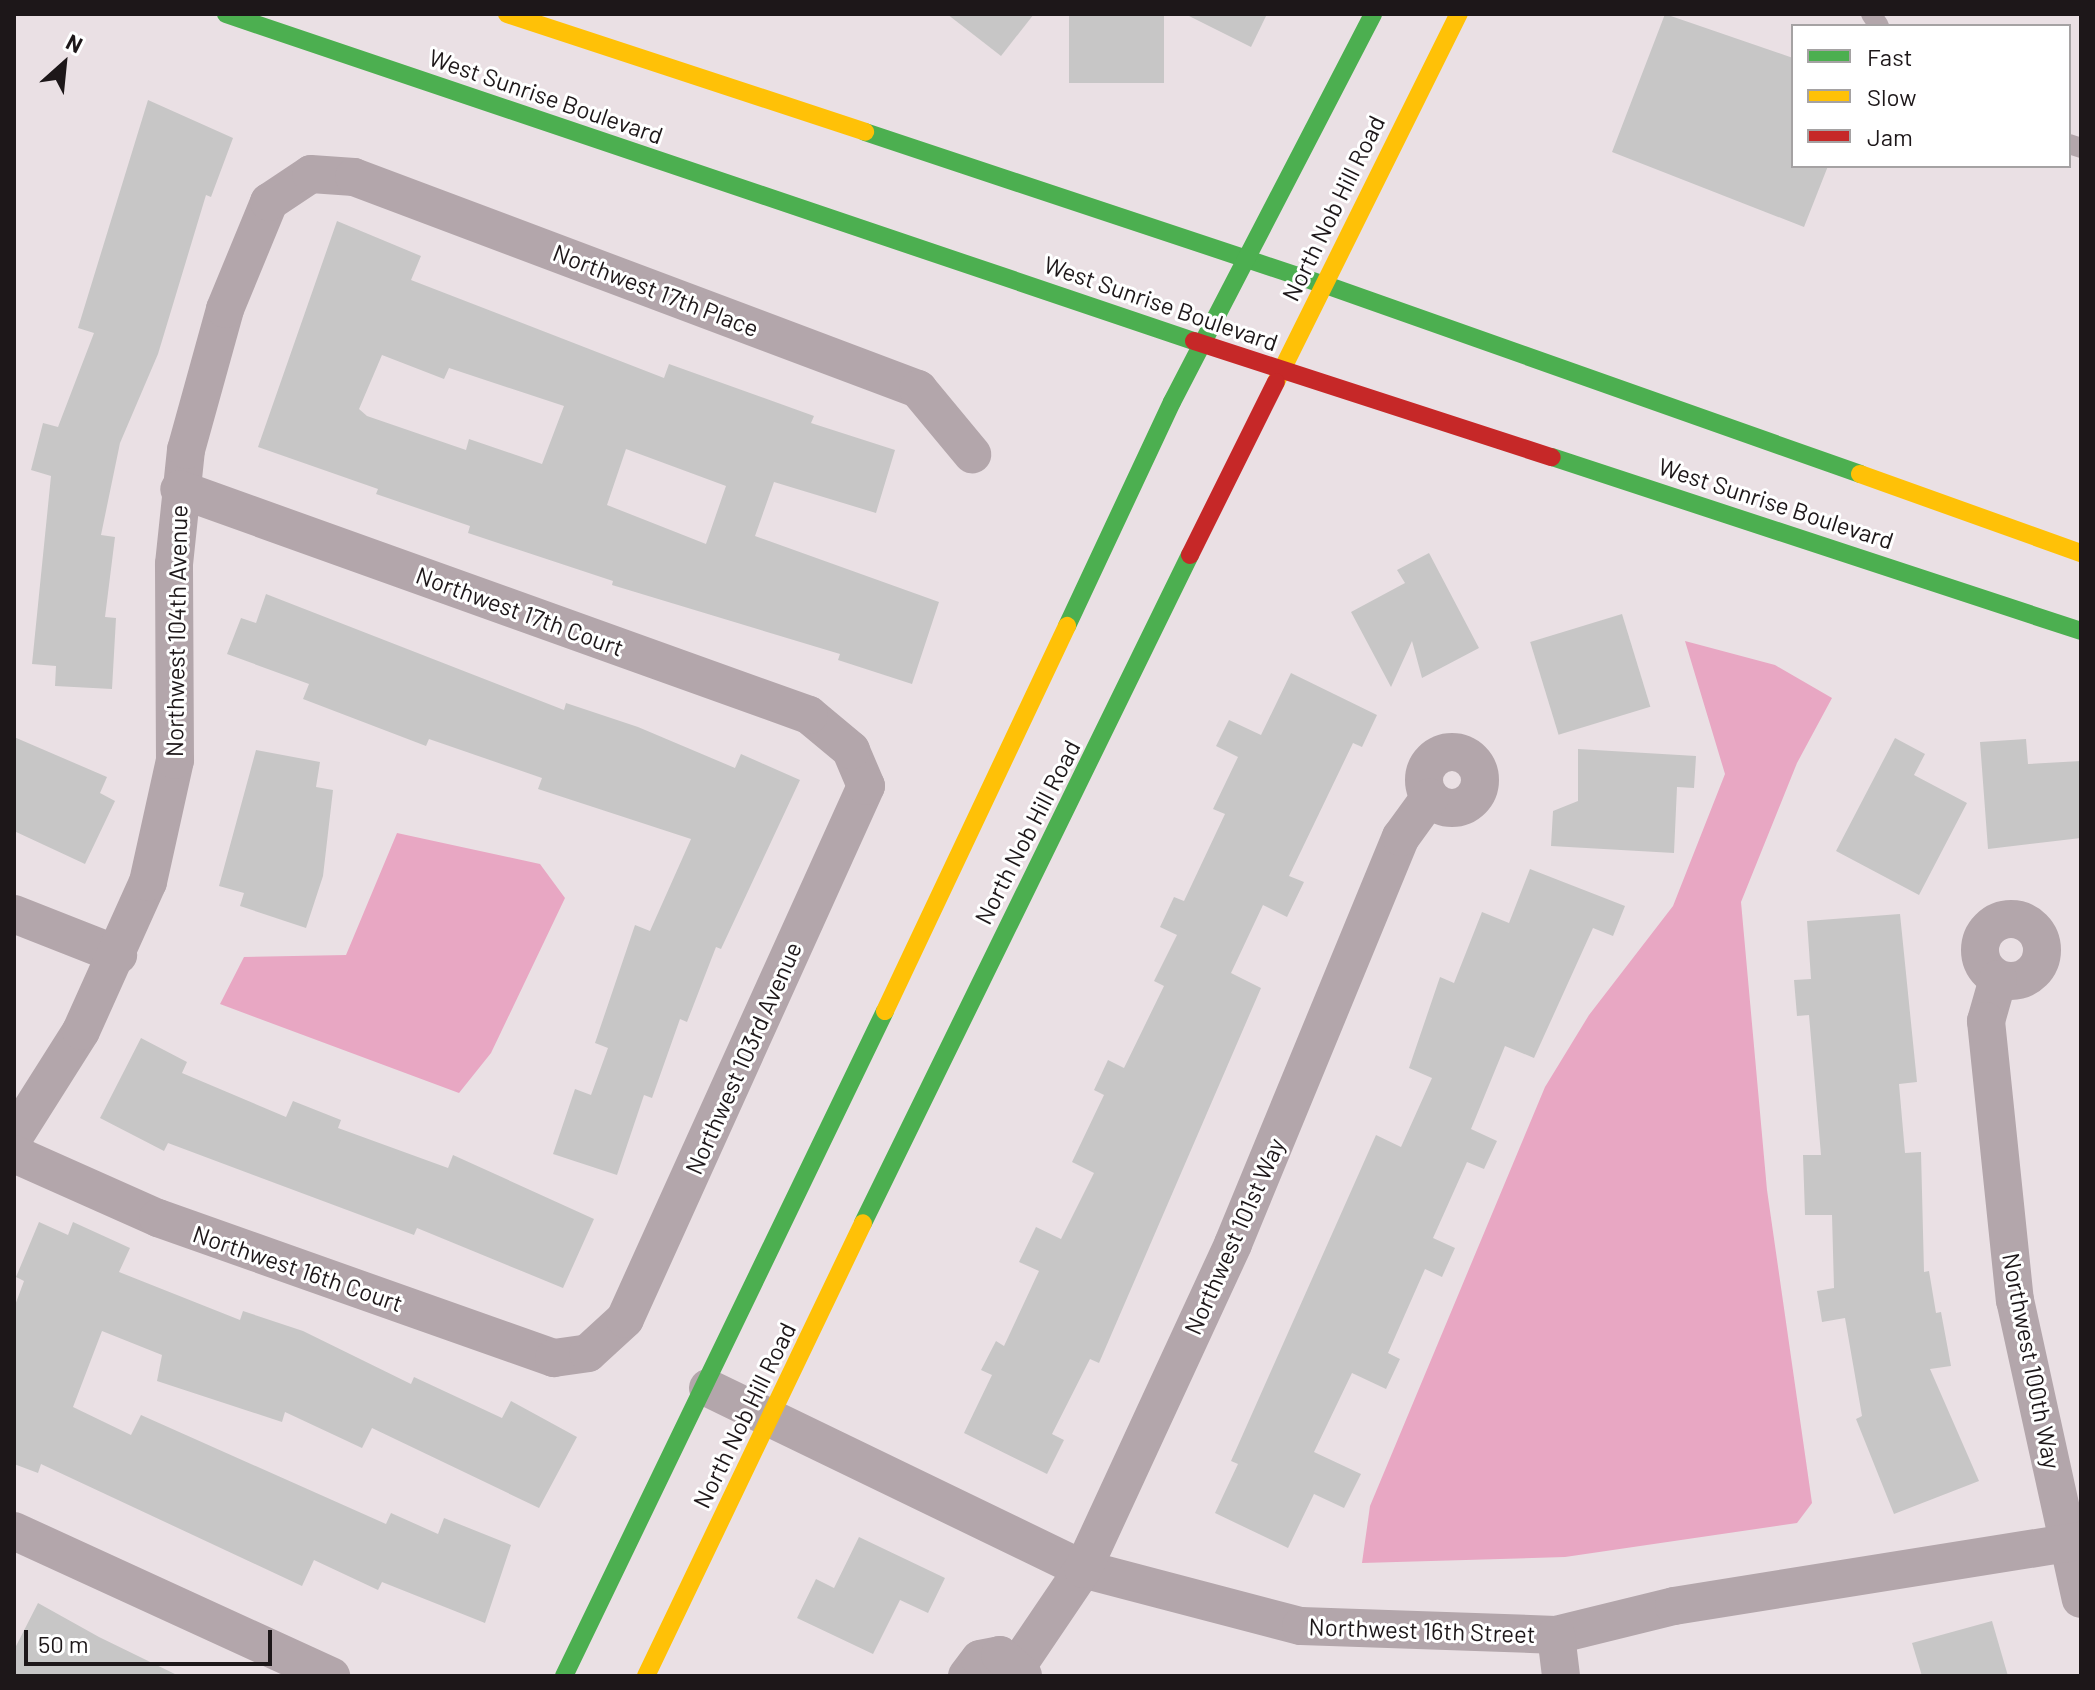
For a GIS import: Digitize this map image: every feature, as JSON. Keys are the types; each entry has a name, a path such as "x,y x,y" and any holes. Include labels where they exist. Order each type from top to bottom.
{"main road":[{"name":"West Sunrise Boulevard","path":"226,14 1204,341 1282,371 1927,576 2081,631"},
{"path":"507,14 1323,284 2081,553"},
{"name":"North Nob Hill Road","path":"564,1676 708,1388 1204,341 1373,14"},
{"name":"North Nob Hill Road","path":"646,1676 769,1417 1323,284 1459,14"}],"street":[{"name":"Northwest 17th Place","path":"311,174 354,177 918,389 972,454"},
{"name":"Northwest 104th Avenue","path":"14,1137 81,1031 118,955 148,882 175,760 179,489 225,309 269,202 311,174"},
{"name":"Northwest 17th Court","path":"179,489 809,715 851,750"},
{"name":"Northwest 103rd Avenue","path":"588,1353 625,1319 866,786 851,750"},
{"name":"Northwest 101st Way","path":"967,1676 990,1655 1020,1670 1083,1569 1233,1244 1401,837 1430,797"},
{"path":"14,914 118,955"},
{"name":"Northwest 100th Way","path":"1998,979 1986,1021 2015,1300 2075,1542 2081,1599"},
{"name":"Northwest 16th Court","path":"14,1154 158,1218 554,1358 588,1353"},
{"name":"Northwest 16th Street","path":"708,1388 1083,1569 1301,1626 1556,1635 1674,1606 2075,1542"},
{"path":"14,1531 331,1676"},
{"path":"1556,1635 1561,1676"}],"shaded area":[{"path":"1685,641 1775,665 1832,698 1797,763 1741,902 1767,1190 1812,1503 1797,1523 1565,1557 1362,1563 1370,1506 1545,1087 1589,1015 1673,906 1725,774"},
{"path":"397,833 540,864 565,898 491,1053 459,1093 220,1004 244,957 346,955"}],"building":[{"path":"947,14 1034,14 1001,56"},
{"path":"1069,14 1164,14 1164,83 1069,83"},
{"path":"1185,14 1267,14 1251,47"},
{"path":"1665,14 1791,57 1791,168 1827,168 1804,227 1612,152"},
{"path":"148,100 233,138 211,197 206,195 158,354 120,443 101,535 115,537 105,617 116,618 112,689 55,686 56,666 32,664 51,476 31,470 43,423 58,427 94,333 78,328"},
{"path":"337,221 421,256 411,280 664,378 669,364 814,416 811,423 895,450 876,513 774,482 755,536 939,602 912,684 838,660 840,654 612,585 613,581 468,533 470,526 376,494 378,489 258,447","holes":["382,355 444,379 449,368 564,406 542,464 469,439 466,450 367,416 359,409","626,449 726,486 706,544 607,505"]},
{"path":"1429,553 1479,648 1422,678 1412,641 1391,687 1351,612 1405,583 1397,570"},
{"path":"266,594 564,710 566,703 638,727 735,768 741,754 800,780 721,949 716,947 687,1022 680,1019 652,1098 644,1095 617,1175 553,1154 575,1089 591,1095 608,1048 595,1043 635,925 650,931 691,839 538,789 542,778 429,739 426,746 303,699 309,684 227,654 241,618 256,623"},
{"path":"1622,614 1650,707 1559,735 1530,642"},
{"path":"1291,673 1377,715 1362,747 1353,743 1289,876 1304,882 1287,917 1263,905 1231,973 1261,988 1099,1363 1090,1359 1052,1434 1064,1440 1047,1474 964,1433 992,1375 981,1370 996,1341 1004,1346 1039,1271 1019,1262 1036,1227 1061,1239 1094,1173 1072,1162 1104,1095 1094,1090 1108,1060 1124,1068 1164,986 1154,981 1177,935 1160,927 1174,897 1184,901 1225,814 1213,809 1238,757 1216,746 1229,720 1261,735"},
{"path":"14,737 107,777 100,793 115,801 85,864 14,831"},
{"path":"1895,738 1925,754 1914,775 1967,803 1919,895 1836,851"},
{"path":"2026,739 2028,764 2081,761 2081,838 1988,849 1980,742"},
{"path":"1578,749 1696,756 1694,788 1677,787 1674,853 1551,846 1553,811 1578,801"},
{"path":"256,750 320,762 316,787 333,790 323,876 306,928 240,906 244,893 219,886"},
{"path":"1530,869 1625,906 1613,936 1593,928 1534,1058 1505,1046 1471,1129 1497,1141 1484,1169 1467,1162 1433,1238 1455,1248 1442,1277 1425,1269 1388,1353 1400,1359 1386,1389 1352,1373 1314,1452 1361,1474 1344,1508 1314,1494 1288,1548 1215,1513 1238,1464 1231,1461 1376,1135 1401,1147 1432,1078 1409,1068 1440,977 1454,983 1482,912 1509,923"},
{"path":"1900,914 1917,1082 1899,1084 1905,1153 1921,1152 1924,1272 1929,1271 1936,1313 1941,1312 1951,1366 1930,1369 1979,1481 1894,1514 1856,1419 1862,1416 1845,1318 1822,1322 1817,1291 1834,1288 1832,1215 1805,1215 1803,1155 1821,1155 1809,1015 1797,1016 1794,980 1811,979 1807,921"},
{"path":"141,1038 187,1062 182,1073 286,1117 293,1101 341,1120 338,1128 448,1168 453,1155 594,1219 563,1288 417,1228 414,1235 168,1143 164,1151 100,1118"},
{"path":"39,1222 68,1235 73,1222 130,1248 119,1272 240,1320 243,1311 303,1331 411,1384 414,1377 502,1418 511,1401 577,1437 539,1508 372,1428 362,1448 285,1412 282,1422 157,1381 162,1355 102,1331 73,1407 131,1435 141,1415 386,1524 391,1513 438,1534 444,1518 511,1545 485,1623 382,1582 378,1590 314,1560 302,1586 41,1464 38,1473 14,1464 14,1308 24,1281 16,1277"},
{"path":"859,1537 945,1578 928,1613 900,1600 873,1654 797,1618 816,1579 834,1588"},
{"path":"38,1603 179,1676 14,1676 14,1650"},
{"path":"1992,1621 2008,1676 1922,1676 1912,1643"}],"traffic: fast":[{"path":"226,14 1194,341"},
{"path":"1067,626 1172,402 1373,14"},
{"path":"865,132 1323,284 1860,474"},
{"path":"1552,457 2081,631"},
{"path":"863,1223 1190,555"},
{"path":"564,1676 885,1011"}],"traffic: slow":[{"path":"507,14 865,132"},
{"path":"1276,382 1459,14"},
{"path":"1860,474 2081,553"},
{"path":"885,1011 1067,626"},
{"path":"646,1676 863,1223"}],"traffic: jam":[{"path":"1194,341 1552,457"},
{"path":"1190,555 1276,382"}]}
